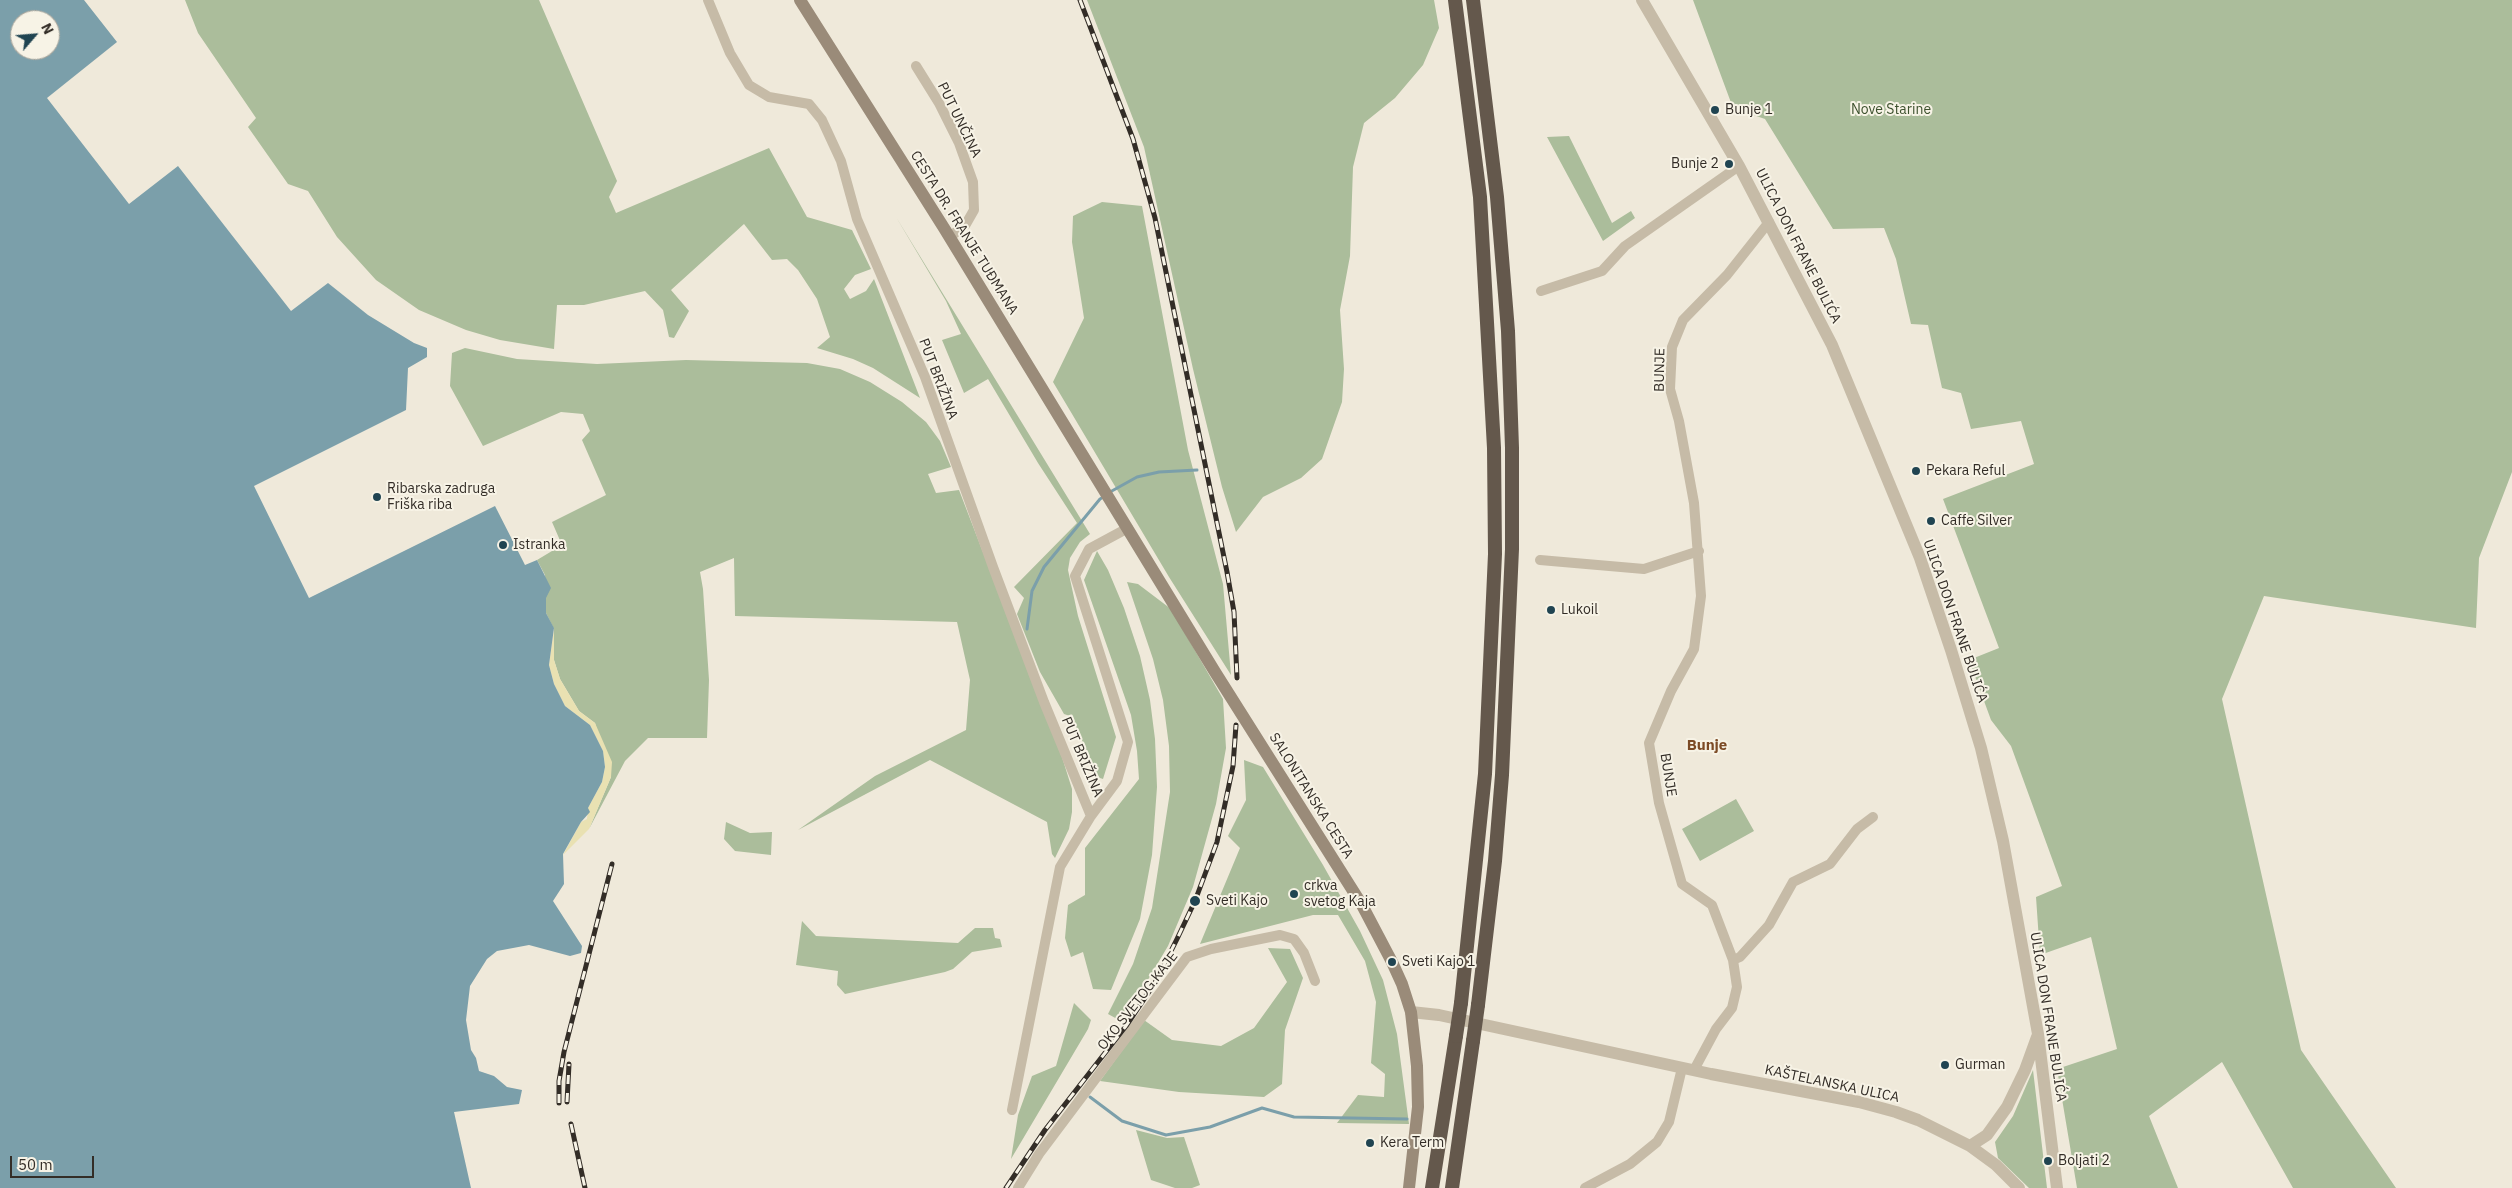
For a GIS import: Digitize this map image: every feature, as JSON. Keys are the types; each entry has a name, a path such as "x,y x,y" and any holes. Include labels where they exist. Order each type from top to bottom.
{"highway":[{"path":"1432,1188 1461,1003 1485,764 1492,647 1494,467 1489,333 1480,197 1455,0"},
{"path":"1452,1188 1478,1005 1495,861 1503,766 1512,550 1512,448 1508,331 1497,196 1473,0"}],"main road":[{"name":"CESTA DR. FRANJE TUĐMANA","path":"800,0 950,237 1116,508"},
{"name":"SALONITANSKA CESTA","path":"1116,508 1362,905 1402,984 1411,1012 1418,1086 1409,1188"}],"street":[{"name":"PUT BRIŽINA","path":"708,0 730,52 749,85 770,97 809,104 822,120 837,153 857,219 925,377 1020,639 1091,816"},
{"name":"ULICA DON FRANE BULIĆA","path":"1642,0 1739,166 1832,345 1920,558 1981,748 2004,841 2038,1034 2057,1188"},
{"name":"PUT UNČINA","path":"916,66 939,103 959,143 973,182 974,210 966,224 950,237"},
{"path":"1541,291 1602,271 1624,246 1739,166"},
{"name":"BUNJE","path":"1688,1069 1732,1008 1737,987 1733,960 1712,904 1682,884 1659,803 1649,743 1672,691 1694,649 1702,596 1691,485 1679,421 1670,390 1672,347 1683,320 1727,275 1769,222"},
{"path":"1012,1110 1060,867 1091,816 1117,781 1128,742 1075,576 1089,549 1128,528"},
{"path":"1540,560 1644,568 1699,551"},
{"path":"1733,960 1740,957 1769,925 1793,882 1830,864 1857,828 1873,817"},
{"name":"OKO SVETOG KAJE","path":"1018,1188 1044,1146 1187,957 1211,949 1280,935 1294,940 1304,953 1315,981"},
{"name":"KAŠTELANSKA ULICA","path":"1411,1012 1439,1015 1688,1069 1859,1102 1889,1110 1918,1120 1970,1146 1996,1165 2019,1188"},
{"path":"1970,1146 1987,1135 2007,1107 2025,1070 2038,1034"},
{"path":"1585,1188 1630,1164 1657,1142 1669,1122 1688,1069"}],"green space":[{"path":"185,0 539,0 617,181 609,197 616,213 769,148 807,217 852,230 871,269 855,275 844,289 850,299 866,291 874,279 920,398 873,368 853,359 817,348 830,337 817,299 798,270 787,259 772,260 744,224 671,290 689,311 674,338 669,337 663,310 645,291 584,305 557,305 554,349 500,340 466,330 419,310 376,280 337,237 308,191 288,184 248,127 256,118 198,33"},
{"path":"1087,0 1434,0 1439,28 1423,65 1395,98 1364,123 1353,167 1350,256 1340,310 1344,369 1342,402 1322,459 1301,478 1263,497 1236,532 1222,487 1193,369 1144,147"},
{"name":"Nove Starine","path":"1693,0 2512,0 2512,472 2479,558 2476,628 2264,596 2222,699 2301,1050 2396,1188 2293,1188 2222,1062 2149,1116 2178,1188 2077,1188 2057,1069 2117,1049 2091,937 2040,955 2036,897 2062,886 2011,746 1991,720 1969,660 1999,648 1943,499 2034,464 2021,421 1971,429 1961,393 1942,388 1928,325 1911,324 1896,259 1884,228 1833,229 1765,119 1733,108"},
{"path":"1569,136 1612,223 1631,211 1635,218 1603,241 1547,137"},
{"path":"1102,202 1142,206 1188,450 1223,584 1231,675 1169,577 1053,382 1084,318 1072,242 1073,216"},
{"path":"896,217 1090,534 1080,542 1070,558 1068,570 1078,616 1116,737 1103,779 1094,776 1080,734 1070,716 1064,714 1040,672 1017,614 1024,598 1014,587 1077,523 1038,463 988,379 964,393 942,340 961,334 946,301"},
{"path":"465,348 517,359 597,364 686,360 807,363 840,369 870,382 902,402 926,422 940,441 951,467 928,474 936,493 959,490 1062,757 1072,789 1072,812 1069,829 1055,858 1052,854 1047,822 930,760 798,830 875,776 966,730 970,680 957,622 735,616 734,558 700,572 703,589 709,680 707,738 648,738 625,761 589,829 611,777 595,723 579,711 560,679 554,660 554,629 546,613 545,575 537,560 562,545 552,522 606,495 582,440 590,431 583,414 561,412 483,446 450,386 452,353"},
{"path":"1097,551 1108,570 1124,608 1140,656 1150,700 1155,739 1157,787 1152,855 1140,919 1111,990 1093,989 1083,952 1071,957 1065,938 1068,905 1085,895 1085,848 1139,779 1131,715 1084,580"},
{"path":"1127,582 1138,584 1171,609 1223,699 1226,748 1216,804 1193,887 1168,946 1146,983 1119,1020 1108,1014 1133,964 1152,908 1170,792 1169,746 1163,700 1153,659"},
{"path":"1244,760 1263,767 1323,865 1360,931 1383,980 1397,1034 1409,1124 1337,1123 1358,1095 1384,1097 1385,1074 1371,1063 1376,1002 1365,961 1338,915 1313,915 1200,944 1240,848 1228,836 1246,800"},
{"path":"1736,799 1754,831 1700,861 1682,829"},
{"path":"726,822 750,833 772,832 771,855 735,851 724,839"},
{"path":"802,921 816,936 958,943 975,928 993,928 995,938 1000,939 1002,947 972,952 953,969 945,972 845,994 837,985 838,971 796,965"},
{"path":"1268,948 1290,949 1303,978 1285,1030 1282,1084 1264,1097 1179,1092 1100,1081 1144,1020 1172,1040 1221,1046 1254,1028 1287,982"},
{"path":"1074,1003 1091,1020 1088,1029 1011,1159 1018,1115 1032,1076 1056,1066"},
{"path":"2033,1070 2047,1188 2029,1188 1998,1158 1995,1142 2013,1116"},
{"path":"1136,1130 1167,1138 1184,1137 1200,1185 1192,1188 1175,1188 1151,1180"}],"sand":[{"path":"554,629 554,660 560,679 579,711 595,723 612,762 611,777 589,829 563,855 581,822 587,819 588,808 602,782 605,767 603,751 590,725 565,706 554,684 549,665"}],"water":[{"path":"0,0 84,0 117,42 47,98 129,204 178,166 291,311 328,283 368,315 414,343 427,348 427,357 408,368 406,410 254,486 309,598 495,506 525,565 537,560 551,588 546,598 546,613 554,628 549,665 554,684 565,706 590,725 603,751 605,767 602,782 588,808 590,812 581,822 563,854 564,884 553,901 582,946 581,953 570,956 529,945 497,951 487,959 470,986 466,1020 471,1050 476,1058 479,1071 494,1076 507,1087 522,1090 519,1104 454,1112 471,1188 0,1188"}],"waterway":[{"path":"1110,492 1137,477 1159,472 1197,470"},
{"path":"1027,629 1032,591 1044,567 1100,499 1105,496"},
{"path":"1090,1097 1122,1121 1166,1135 1210,1127 1262,1108 1294,1117 1407,1119"}],"railway":[{"path":"1080,0 1133,139 1155,218 1227,572 1234,612 1237,678"},
{"path":"1006,1188 1045,1130 1126,1026 1156,981 1177,939 1195,901 1217,842 1233,766 1236,725"},
{"path":"559,1103 559,1081 564,1052 612,864"},
{"path":"567,1102 569,1064"},
{"path":"571,1124 585,1188"}],"place":[{"name":"Bunje 1","path":"1715,110"},
{"name":"Bunje 2","path":"1729,164"},
{"name":"Pekara Reful","path":"1916,471"},
{"name":"Ribarska zadruga Friška riba","path":"377,497"},
{"name":"Caffe Silver","path":"1931,521"},
{"name":"Istranka","path":"503,545"},
{"name":"Lukoil","path":"1551,610"},
{"name":"crkva svetog Kaja","path":"1294,894"},
{"name":"Sveti Kajo","path":"1195,901"},
{"name":"Sveti Kajo 1","path":"1392,962"},
{"name":"Gurman","path":"1945,1065"},
{"name":"Kera Term","path":"1370,1143"},
{"name":"Boljati 2","path":"2048,1161"}],"district":[{"name":"Bunje","path":"1707,746"}]}
